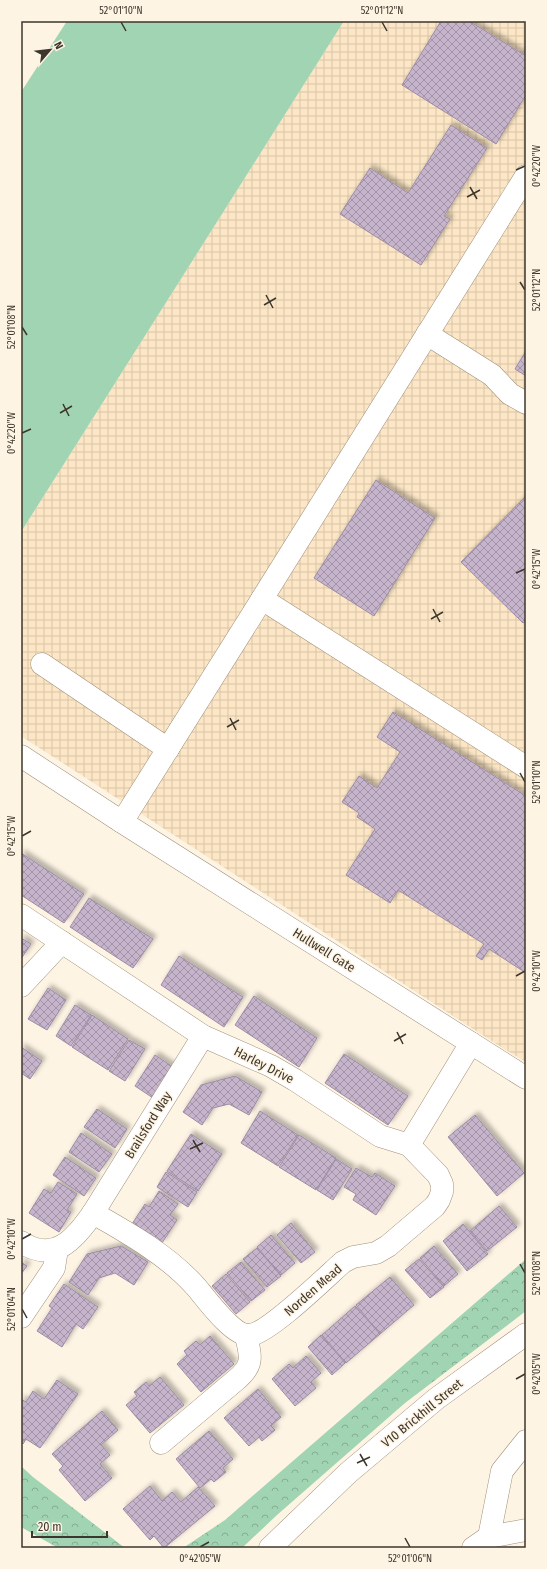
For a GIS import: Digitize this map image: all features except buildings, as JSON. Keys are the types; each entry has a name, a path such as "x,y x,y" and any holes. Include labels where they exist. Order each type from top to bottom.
{"street":[{"path":"122,822 526,176"},
{"path":"427,334 492,375 510,394 526,403"},
{"path":"262,599 526,767"},
{"path":"42,664 168,749"},
{"name":"Hullwell Gate","path":"21,756 122,822 526,1078"},
{"name":"Harley Drive","path":"21,915 203,1036 250,1056 283,1073 380,1136 410,1146"},
{"path":"21,986 62,942"},
{"name":"Brailsford Way","path":"93,1213 203,1036"},
{"path":"410,1146 471,1043"},
{"name":"Norden Mead","path":"246,1336 259,1333 283,1316 348,1259 376,1253 388,1246 435,1206 442,1192 442,1184 438,1175 410,1146"},
{"path":"21,1242 36,1249 57,1249 72,1240 82,1230 93,1213 173,1265 189,1279 224,1319 246,1336 250,1364 246,1370 161,1443"},
{"path":"21,1317 54,1268 57,1249"},
{"name":"V10 Brickhill Street","path":"270,1548 348,1473 436,1399 526,1334"},
{"path":"481,1542 502,1471 526,1441"},
{"path":"481,1542 526,1530"}],"shaded area":[{"path":"344,21 526,21 526,1062 21,736 21,532"}],"green space":[{"path":"67,21 344,21 21,532 21,92"},
{"path":"526,1259 526,1311 405,1403 277,1515 242,1548 183,1548 225,1520"},
{"path":"21,1466 33,1477 125,1548 58,1548 21,1527"}]}
